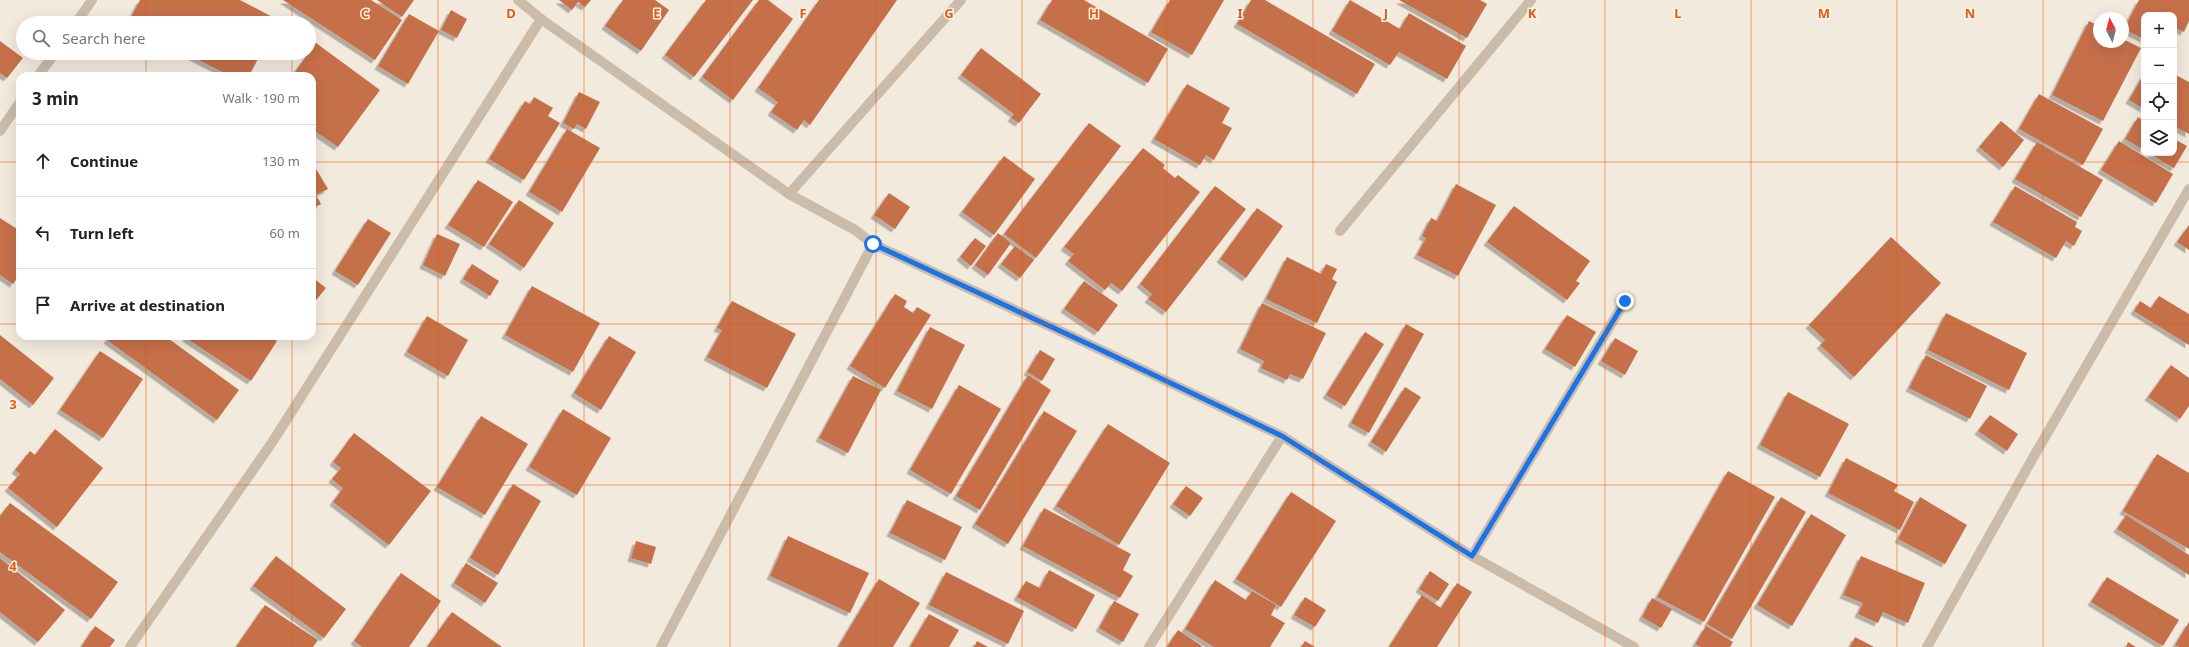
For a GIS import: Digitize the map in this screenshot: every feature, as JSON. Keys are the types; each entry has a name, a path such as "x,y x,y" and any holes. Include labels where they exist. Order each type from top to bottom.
{"street":[{"path":"81,16 92,0"},
{"path":"518,0 541,19 789,194 855,230 873,244 1282,436 1472,556 1634,647"},
{"path":"789,194 961,0"},
{"path":"1340,231 1531,0"},
{"path":"130,647 273,441 541,19"},
{"path":"41,72 50,60"},
{"path":"0,131 16,108"},
{"path":"1927,647 2034,456 2189,189"},
{"path":"661,647 873,244"},
{"path":"1472,556 1625,301"},
{"path":"1149,647 1282,436"}],"building":[{"path":"140,0 240,0 270,16 132,16"},
{"path":"283,0 371,0 402,20 375,60 316,22 316,16 308,16"},
{"path":"377,0 414,0 402,17"},
{"path":"559,0 591,0 585,7 578,2 572,10"},
{"path":"623,0 655,0 669,10 641,51 605,26"},
{"path":"706,0 753,0 694,77 665,55"},
{"path":"759,0 768,0 793,19 733,100 702,77"},
{"path":"819,0 897,0 810,125 804,120 797,130 771,112 778,102 758,88"},
{"path":"1052,0 1084,0 1168,49 1148,83 1040,20"},
{"path":"1170,0 1224,0 1192,55 1151,32"},
{"path":"1251,0 1265,0 1375,64 1357,94 1237,24"},
{"path":"1350,0 1400,29 1409,13 1466,46 1447,79 1399,52 1390,65 1332,31"},
{"path":"1399,0 1480,0 1487,4 1467,38"},
{"path":"2139,0 2189,0 2189,21 2184,32 2177,28 2177,12 2141,12 2141,38 2129,32 2129,19"},
{"path":"451,10 467,19 457,38 441,30"},
{"path":"409,14 439,31 408,84 378,66"},
{"path":"2089,21 2093,23 2093,48 2129,48 2129,42 2141,48 2103,121 2052,95"},
{"path":"0,41 16,53 16,60 21,60 7,78 0,73"},
{"path":"316,43 380,90 338,147 316,132 316,72 295,72 304,60 316,60"},
{"path":"981,48 1041,94 1019,123 1011,118 1014,114 961,75"},
{"path":"199,60 257,60 251,72 222,72"},
{"path":"2177,76 2189,82 2189,134 2177,128"},
{"path":"2141,79 2141,107 2129,100"},
{"path":"1187,84 1230,108 1222,123 1232,128 1214,160 1206,155 1200,165 1154,139"},
{"path":"579,92 600,102 586,129 577,124 574,129 563,123"},
{"path":"2039,94 2103,129 2083,165 2019,129"},
{"path":"534,97 553,108 548,116 560,123 524,180 489,159 525,101 530,104"},
{"path":"2138,117 2141,119 2141,148 2125,139"},
{"path":"2001,121 2024,140 2003,167 1979,147"},
{"path":"1089,123 1121,146 1036,258 1004,234"},
{"path":"567,129 600,148 562,212 529,192"},
{"path":"2119,141 2141,154 2141,156 2144,156 2173,174 2156,203 2101,170"},
{"path":"2177,141 2187,146 2174,168 2153,156 2177,156"},
{"path":"2037,142 2103,180 2081,217 2015,179"},
{"path":"1143,148 1165,165 1163,168 1175,178 1178,175 1200,192 1122,291 1111,283 1105,290 1068,261 1074,254 1064,247"},
{"path":"1004,156 1035,179 994,235 962,212"},
{"path":"316,169 328,189 316,195"},
{"path":"478,180 513,202 484,247 448,225"},
{"path":"1456,184 1496,205 1458,276 1417,255 1426,238 1422,236 1431,218 1437,221"},
{"path":"1215,186 1246,209 1166,312 1148,299 1152,294 1140,284"},
{"path":"2015,186 2077,222 2075,227 2082,231 2074,246 2066,241 2056,258 1993,222"},
{"path":"889,193 910,207 895,229 874,215"},
{"path":"316,195 321,204 316,207"},
{"path":"519,200 554,223 524,268 489,244"},
{"path":"1514,206 1590,261 1576,281 1580,283 1567,300 1487,242"},
{"path":"1257,208 1283,226 1246,278 1220,259"},
{"path":"0,218 16,228 16,280 13,284 0,275"},
{"path":"368,219 391,233 358,285 335,271"},
{"path":"2189,225 2189,250 2177,242"},
{"path":"998,233 1011,243 988,275 975,265"},
{"path":"437,234 460,244 445,276 423,265"},
{"path":"1891,237 1941,283 1854,377 1820,345 1825,340 1809,325"},
{"path":"975,238 986,246 971,266 960,257"},
{"path":"1015,246 1034,260 1020,278 1001,264"},
{"path":"1287,257 1321,274 1326,264 1337,269 1332,279 1337,282 1317,323 1266,299"},
{"path":"472,264 499,281 490,296 463,279"},
{"path":"316,280 326,288 316,300"},
{"path":"1084,281 1118,305 1098,332 1064,309"},
{"path":"532,286 600,323 573,372 505,335"},
{"path":"895,294 907,301 904,307 913,313 917,307 931,315 885,388 850,366"},
{"path":"2159,296 2189,314 2189,345 2134,311 2140,301 2151,308"},
{"path":"732,301 796,334 767,388 707,357 722,330 717,328"},
{"path":"1262,303 1326,333 1303,379 1290,374 1287,380 1261,368 1264,361 1240,349"},
{"path":"1946,313 2027,353 2009,390 1928,350"},
{"path":"1567,315 1596,332 1575,367 1545,349"},
{"path":"427,316 468,340 448,376 407,352"},
{"path":"1406,324 1424,334 1369,433 1351,423"},
{"path":"930,327 965,345 932,409 897,391"},
{"path":"1365,332 1384,344 1345,406 1326,395"},
{"path":"0,335 54,378 33,405 0,379"},
{"path":"609,336 636,352 601,410 574,393"},
{"path":"1615,338 1638,351 1625,375 1601,361"},
{"path":"107,340 170,340 239,390 217,420"},
{"path":"189,340 277,341 251,381"},
{"path":"1040,350 1055,359 1042,381 1027,372"},
{"path":"100,351 143,379 103,438 60,410"},
{"path":"1926,355 1987,386 1970,419 1909,388"},
{"path":"2171,365 2189,378 2189,406 2180,419 2148,397"},
{"path":"1028,375 1051,390 980,510 956,496"},
{"path":"853,376 881,390 848,453 819,438"},
{"path":"959,385 1001,409 951,494 910,470"},
{"path":"1405,387 1421,397 1386,452 1371,442"},
{"path":"1788,392 1849,424 1820,477 1760,445"},
{"path":"563,409 611,438 577,495 529,467"},
{"path":"1044,411 1077,431 1008,544 975,524"},
{"path":"1990,415 2018,434 2007,451 1978,431"},
{"path":"481,416 528,444 485,515 437,487"},
{"path":"1108,424 1170,463 1119,545 1056,506"},
{"path":"55,429 103,468 57,527 8,488 20,474 15,470 30,451 35,455"},
{"path":"354,433 431,491 389,545 333,502 343,488 332,479 341,468 333,462"},
{"path":"2157,454 2189,473 2189,549 2123,511"},
{"path":"1846,458 1898,485 1894,491 1914,502 1900,530 1828,493"},
{"path":"1728,471 1775,497 1704,622 1657,597"},
{"path":"513,484 541,501 498,575 470,558"},
{"path":"1186,486 1203,498 1190,516 1173,504"},
{"path":"1291,492 1336,521 1281,607 1236,579"},
{"path":"1781,497 1806,512 1732,639 1707,624"},
{"path":"1920,497 1967,525 1945,564 1898,539"},
{"path":"907,500 962,527 945,560 890,533"},
{"path":"10,503 118,582 91,619 0,552 0,516"},
{"path":"1044,508 1131,554 1123,570 1133,576 1120,598 1023,546"},
{"path":"1811,514 1846,535 1792,626 1757,605"},
{"path":"2126,515 2189,555 2189,575 2117,529"},
{"path":"788,536 869,573 850,613 770,576"},
{"path":"636,541 656,547 651,564 631,558"},
{"path":"276,556 346,609 324,638 253,586"},
{"path":"1861,556 1925,583 1908,623 1883,612 1878,623 1858,614 1863,603 1843,595"},
{"path":"0,558 65,610 38,642 0,612"},
{"path":"466,563 498,583 485,603 454,583"},
{"path":"1049,570 1095,595 1076,629 1017,597 1026,581 1040,588"},
{"path":"1430,571 1449,584 1438,601 1419,589"},
{"path":"946,572 1024,611 1008,644 929,605"},
{"path":"401,573 441,601 409,647 362,647 354,641"},
{"path":"2107,577 2179,620 2163,646 2091,602"},
{"path":"879,579 920,603 893,647 838,647"},
{"path":"1215,580 1246,600 1252,591 1276,605 1271,615 1285,623 1270,647 1214,647 1185,629"},
{"path":"1457,583 1472,592 1437,647 1389,647 1422,595 1441,608"},
{"path":"1305,597 1326,610 1315,627 1294,615"},
{"path":"1652,598 1672,609 1661,628 1642,617"},
{"path":"1114,601 1139,614 1123,642 1099,628"},
{"path":"265,605 318,640 313,647 236,647"},
{"path":"452,612 502,647 427,647"},
{"path":"929,614 959,630 949,647 910,647"},
{"path":"2189,622 2189,647 2179,647 2175,645"},
{"path":"95,626 115,640 110,647 81,647"},
{"path":"1706,626 1733,642 1730,647 1701,647 1695,644"},
{"path":"1178,630 1202,646 1167,647"},
{"path":"1855,637 1874,647 1850,647"},
{"path":"977,641 988,647 974,647"},
{"path":"1305,641 1315,647 1301,647"},
{"path":"2128,642 2136,647 2126,647"}],"route":[{"path":"873,244 1282,436 1472,556 1625,301"}]}
